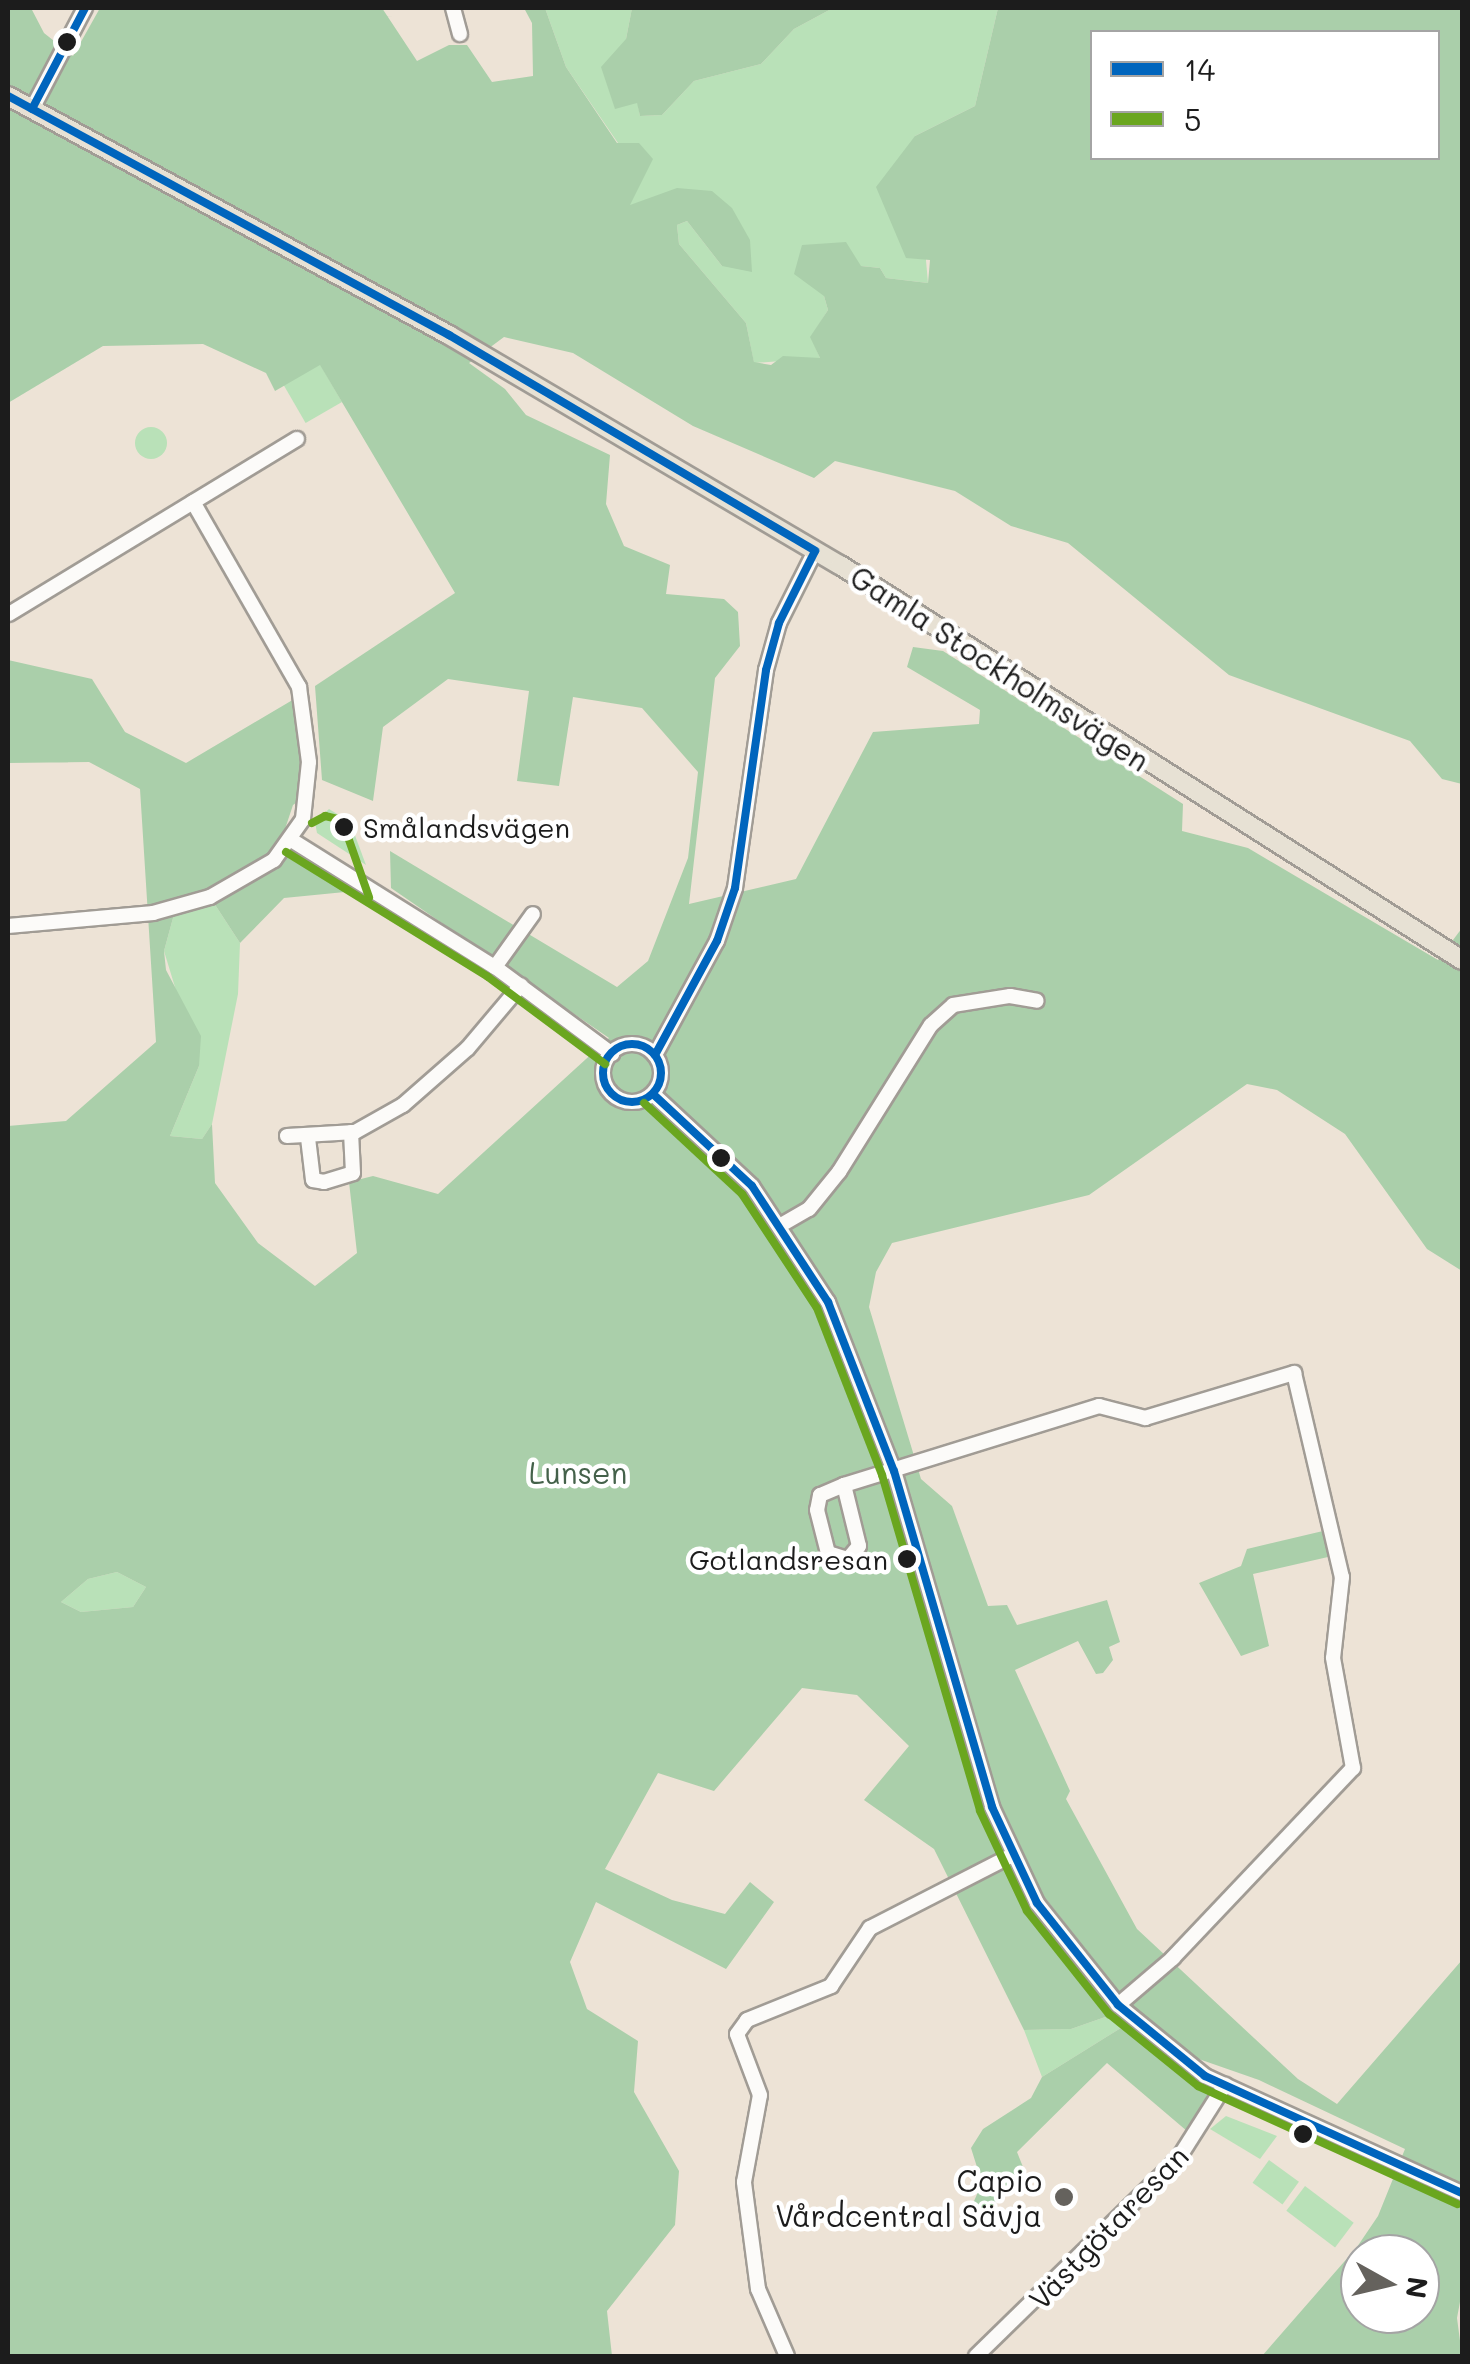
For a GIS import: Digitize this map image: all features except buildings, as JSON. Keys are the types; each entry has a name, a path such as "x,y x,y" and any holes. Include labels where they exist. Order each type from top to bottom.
{"main road":[{"name":"Gamla Stockholmsvägen","path":"8,96 448,335 815,552 1462,960"}],"street":[{"path":"32,109 85,8"},
{"path":"453,8 460,34"},
{"path":"9,614 297,439"},
{"path":"8,926 153,913 210,897 274,860 293,842 308,794 302,695 192,502"},
{"path":"655,1055 635,1044 612,1054 604,1068 613,1095 632,1102 653,1094 661,1076 655,1055 717,942 735,888 766,670 780,623 815,552"},
{"path":"293,842 521,985 612,1054"},
{"path":"495,968 533,914"},
{"path":"287,1136 308,1138 351,1132 404,1105 468,1048 521,985"},
{"path":"781,1225 808,1209 839,1172 931,1025 952,1005 1010,996 1037,1001"},
{"path":"653,1094 752,1186 828,1302 894,1471 963,1723 1010,1856 1037,1903 1118,2005 1225,2085 1462,2193"},
{"path":"308,1138 313,1180 324,1182 353,1173 351,1132"},
{"path":"844,1485 859,1546 856,1558 848,1559 828,1553 817,1510 820,1495 844,1485 1100,1406 1145,1418 1294,1373 1342,1577 1333,1658 1353,1768 1173,1958 1118,2005"},
{"path":"787,2356 758,2289 744,2182 760,2095 737,2034 746,2020 831,1986 870,1928 1010,1856"},
{"name":"Västgötaresan","path":"976,2356 1180,2157 1225,2085"}],"green space":[{"name":"Lunsen","path":"8,8 31,8 44,33 73,56 100,8 382,8 417,61 449,45 467,45 492,82 533,76 532,23 524,8 545,8 566,67 617,143 639,143 653,159 630,205 677,188 712,191 732,208 750,240 752,272 722,266 687,221 677,225 679,244 746,323 754,362 771,365 783,356 820,358 810,337 828,310 824,296 794,274 802,245 846,242 861,266 880,268 886,278 928,283 930,260 906,258 876,187 915,136 975,106 998,8 1462,8 1462,784 1442,779 1410,741 1229,675 1068,543 1011,526 955,491 835,461 814,478 693,426 573,353 504,337 469,363 505,389 526,415 610,455 606,504 624,546 670,565 666,594 724,599 738,612 740,646 715,678 689,904 796,879 873,732 979,724 980,710 907,667 913,647 943,651 1183,804 1182,831 1248,848 1438,960 1462,928 1462,1271 1427,1249 1345,1134 1277,1090 1247,1084 1089,1195 892,1243 876,1272 869,1307 921,1479 952,1506 988,1606 1007,1605 1017,1625 1107,1600 1120,1642 1109,1647 1113,1660 1103,1673 1096,1674 1078,1641 1015,1670 1070,1791 1066,1799 1137,1929 1298,2079 1337,2104 1462,1960 1462,2291 1457,2318 1462,2356 1262,2356 1340,2267 1340,2334 1440,2334 1440,2234 1366,2234 1378,2216 1405,2149 1259,2080 1193,2057 1128,2003 1042,1894 1015,1848 1003,1866 1029,1913 1111,2015 1071,2029 1024,2030 934,1849 864,1800 909,1746 857,1695 802,1688 714,1791 658,1773 605,1869 672,1900 725,1914 750,1882 774,1902 726,1969 596,1902 570,1962 587,2009 638,2041 634,2092 679,2171 675,2225 607,2311 612,2356 8,2356 8,1126 66,1121 156,1042 140,789 89,762 8,763 8,660 92,679 125,732 186,763 301,695 308,794 293,805 275,859 287,857 345,892 284,898 240,943 210,897 176,907 164,951 166,970 201,1036 199,1066 170,1136 202,1139 212,1124 215,1183 258,1243 315,1286 357,1253 349,1182 373,1176 438,1194 609,1038 391,888 390,851 617,987 648,961 688,858 698,772 642,708 573,697 559,786 517,781 529,691 448,679 383,727 373,801 322,780 315,686 455,593 320,365 275,391 266,373 203,344 103,346 8,403","holes":["117,1572 146,1587 133,1607 81,1612 61,1602 88,1579"]},
{"path":"545,8 632,8 626,39 640,116 662,115 694,81 761,64 794,29 833,8 998,8 975,106 915,136 928,283 886,278 880,268 861,266 824,296 828,310 811,337 820,358 754,363 746,323 679,244 677,225 687,221 722,266 732,208 629,206 639,143 618,143 566,67"},
{"path":"632,8 833,8 794,29 761,64 694,81 662,115 640,116 637,103 615,109 601,67 626,39"},
{"path":"320,364 342,402 306,423 284,385"},
{"path":"151,427 163,431 167,443 163,455 151,459 139,455 135,443 139,431"},
{"path":"329,809 350,822 366,865 317,833 315,822"},
{"path":"210,897 240,943 238,994 212,1124 202,1139 170,1136 199,1066 164,951 176,907"},
{"path":"1323,1531 1328,1557 1253,1574 1269,1646 1241,1656 1199,1583 1241,1566 1247,1549"},
{"path":"117,1572 146,1587 133,1607 81,1612 61,1602 88,1579"},
{"path":"1111,2015 1124,2026 1042,2077 1024,2030 1071,2029"},
{"path":"1124,2026 1216,2093 1194,2137 1107,2063 1017,2152 1025,2172 980,2219 967,2217 982,2183 971,2148 983,2129 1031,2098 1042,2077"},
{"path":"1226,2116 1277,2136 1260,2159 1210,2129"},
{"path":"1269,2160 1299,2182 1282,2204 1253,2183"},
{"path":"1305,2186 1354,2223 1345,2234 1340,2234 1335,2247 1286,2211"}],"transit line":[{"name":"14","path":"32,109 85,8"},
{"name":"14","path":"8,96 449,335 815,551"},
{"name":"14","path":"655,1055 717,941 735,888 766,670 779,623 815,551"},
{"name":"5","path":"312,823 325,816 342,820 369,897"},
{"name":"5","path":"286,852 488,977 605,1064"},
{"name":"14","path":"632,1044 652,1053 661,1073 652,1093 632,1102 612,1093 603,1073 612,1053 632,1044"},
{"name":"14","path":"653,1094 752,1186 828,1302 894,1471 992,1807 1037,1903 1118,2005 1205,2076 1462,2193"},
{"name":"5","path":"644,1103 742,1194 817,1308 882,1475 980,1811 1027,1911 1109,2014 1198,2086 1457,2204"}],"place":[{"name":"Smålandsvägen","path":"344,827"},
{"name":"Gotlandsresan","path":"907,1559"},
{"name":"Capio Vårdcentral Sävja","path":"1064,2197"}]}
